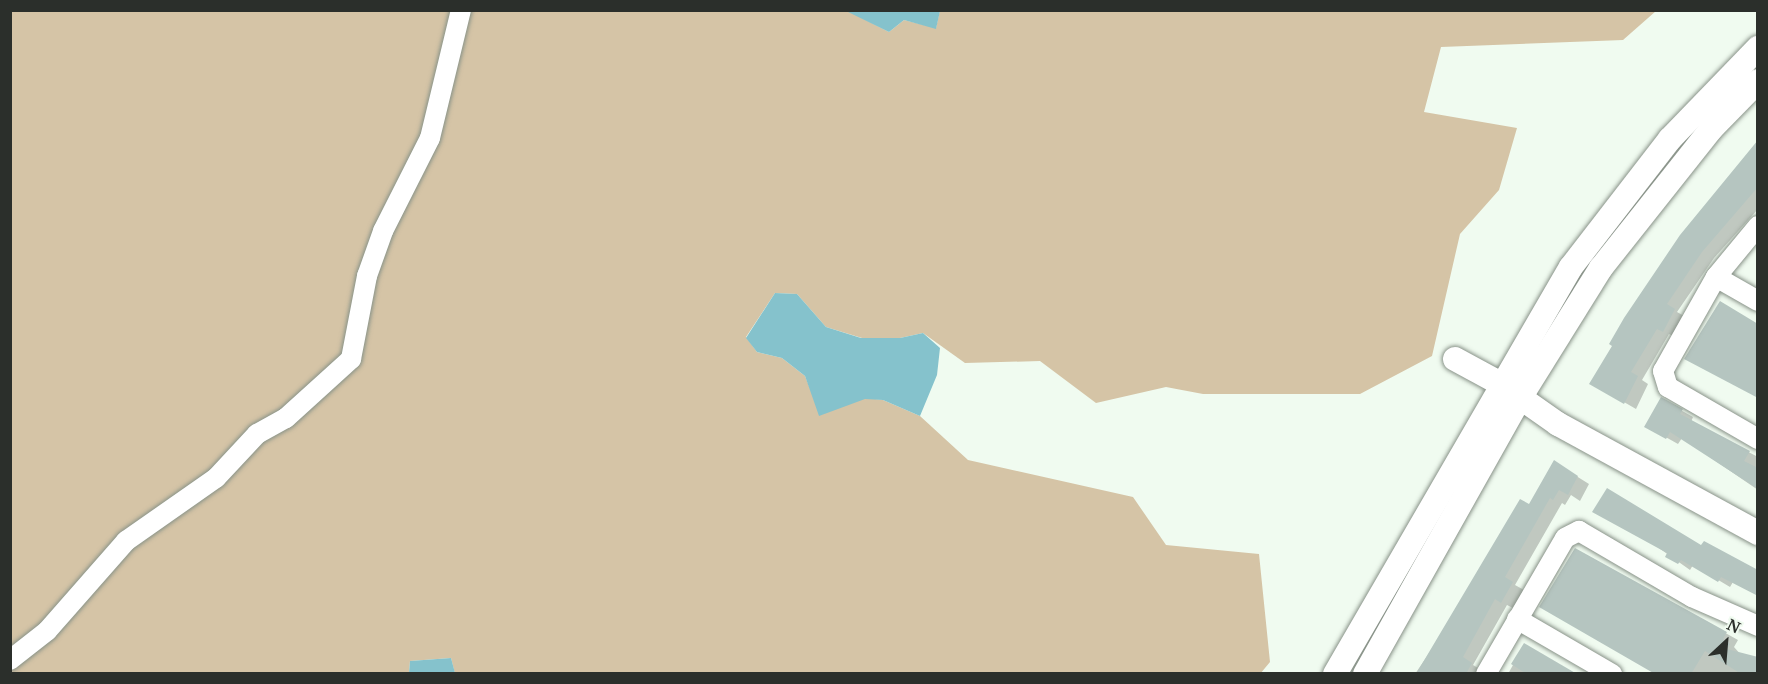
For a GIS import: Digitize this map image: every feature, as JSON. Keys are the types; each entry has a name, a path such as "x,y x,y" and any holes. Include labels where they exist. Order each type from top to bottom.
{"street":[{"path":"10,660 47,631 126,541 216,478 257,434 286,418 351,359 367,276 382,231 430,138 461,10"},
{"path":"1365,674 1510,391 1570,267 1670,139 1758,48"},
{"path":"1335,674 1510,391 1601,268 1711,129 1758,81"},
{"path":"1758,226 1716,278 1663,371 1668,387 1758,439"},
{"path":"1716,278 1758,301"},
{"path":"1455,359 1510,391 1558,424 1758,533"},
{"path":"1486,674 1565,538 1579,531 1692,597 1758,626"},
{"path":"1517,619 1612,674"}],"shaded area":[{"path":"846,10 889,32 904,20 936,28 940,10 1656,11 1623,40 1441,47 1424,112 1517,128 1499,190 1460,234 1432,356 1360,394 1203,394 1166,387 1096,403 1040,361 965,363 923,333 900,338 862,338 826,327 797,294 775,293 746,337 757,352 782,358 805,376 811,391 883,400 920,416 968,460 1133,497 1166,545 1259,554 1270,662 1260,674 455,674 451,658 410,661 409,674 11,673 10,11"}],"water":[{"path":"846,11 940,11 936,29 904,20 889,32"},
{"path":"775,293 797,294 826,327 861,338 900,338 923,333 940,348 937,375 920,416 883,400 865,399 819,416 805,376 782,358 757,352 746,338"},
{"path":"451,658 455,673 409,673 410,661"}],"building":[{"path":"1758,140 1758,187 1702,252 1667,304 1675,309 1663,332 1657,329 1631,372 1638,376 1624,404 1589,384 1612,346 1609,344 1624,318 1680,235"},
{"path":"1720,301 1758,324 1758,398 1684,359"},
{"path":"1661,397 1683,409 1680,414 1750,451 1744,461 1758,468 1758,489 1670,432 1666,439 1644,427"},
{"path":"1554,460 1578,476 1568,495 1559,490 1553,500 1550,498 1505,577 1513,582 1501,603 1495,599 1463,657 1472,663 1466,674 1416,674 1520,499 1529,504"},
{"path":"1607,488 1701,545 1704,541 1758,570 1758,596 1721,577 1718,582 1681,560 1678,564 1665,557 1667,553 1592,512"},
{"path":"1575,548 1727,632 1723,639 1730,644 1727,649 1758,657 1758,674 1741,674 1705,651 1691,674 1655,674 1539,607"},
{"path":"1524,643 1577,674 1527,674 1511,664"}]}
